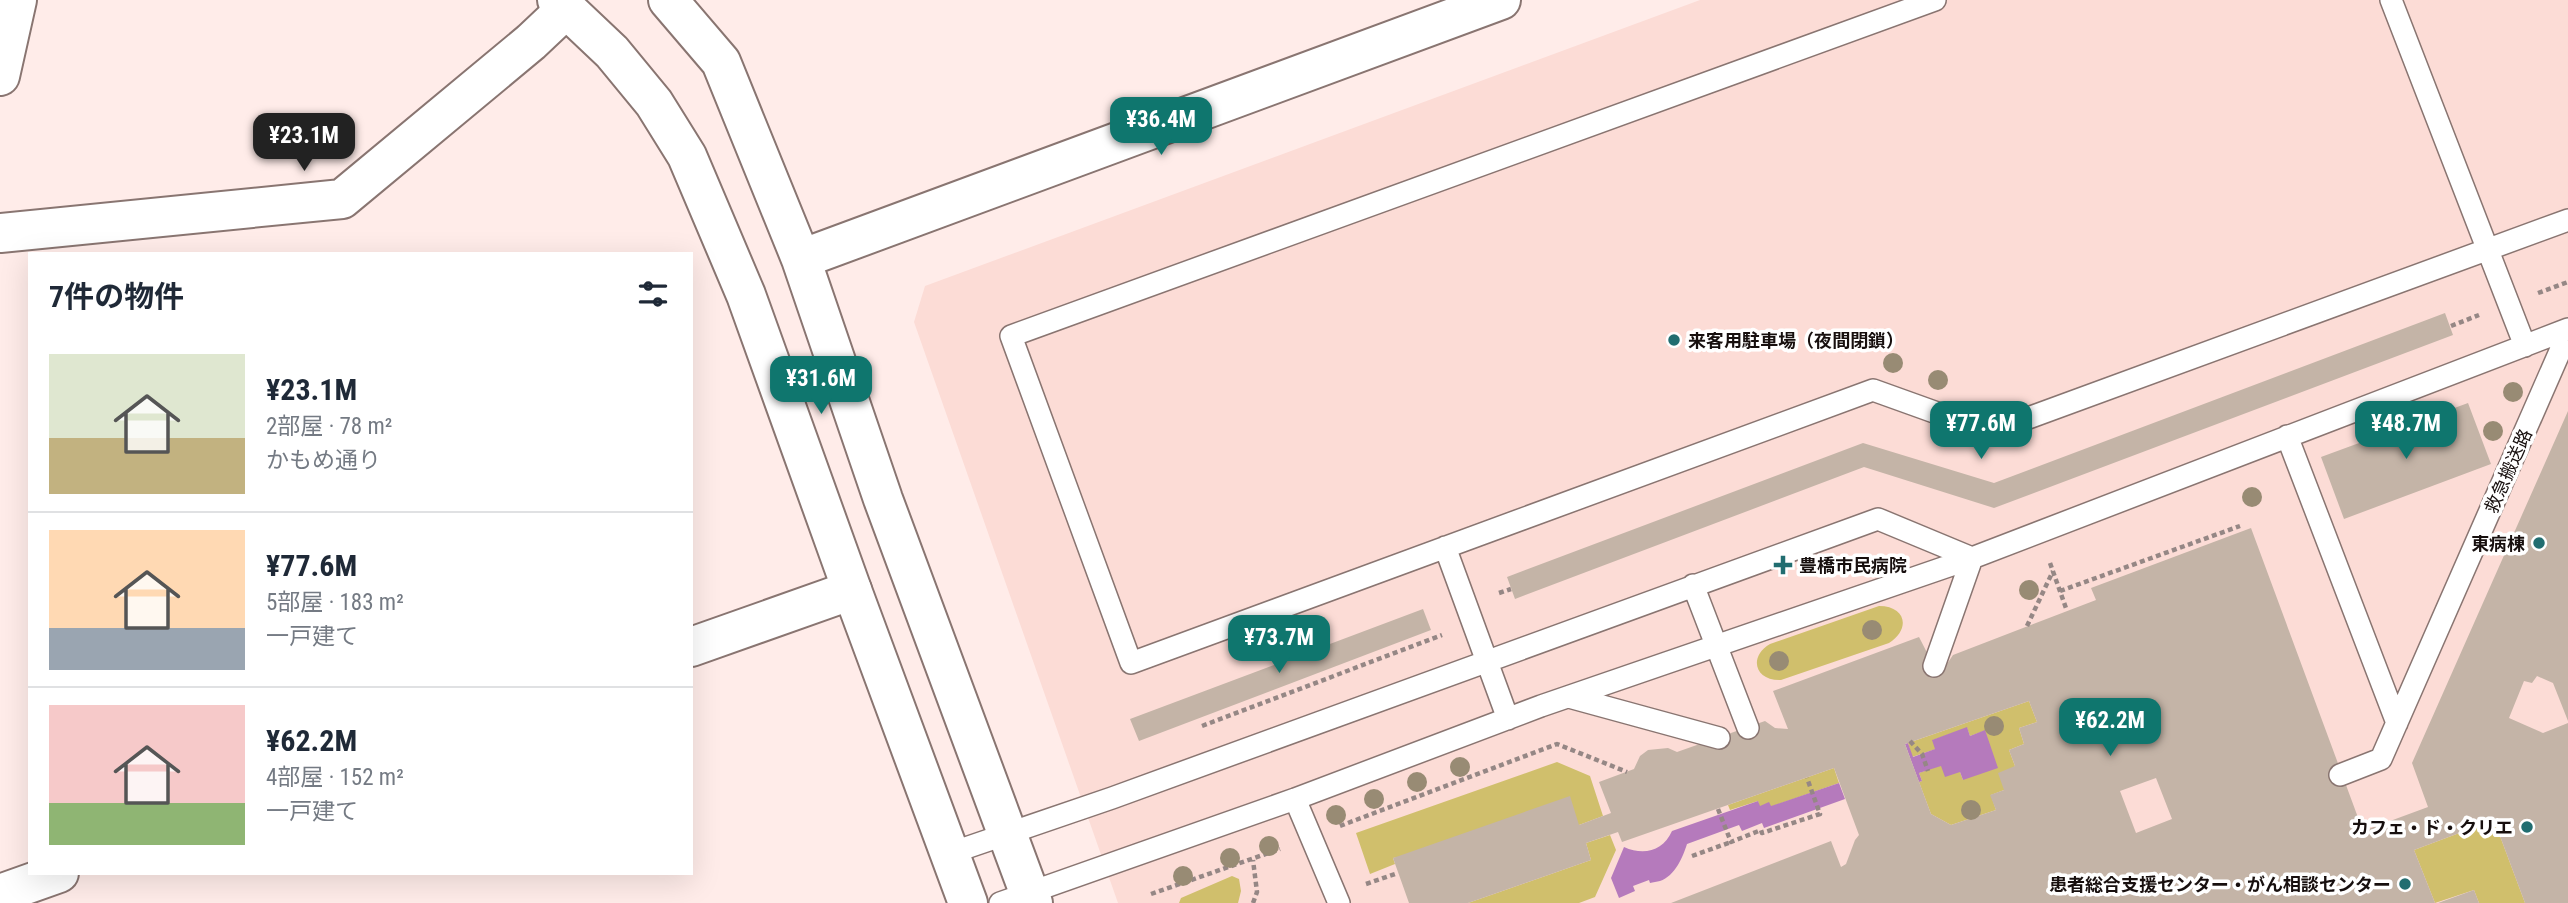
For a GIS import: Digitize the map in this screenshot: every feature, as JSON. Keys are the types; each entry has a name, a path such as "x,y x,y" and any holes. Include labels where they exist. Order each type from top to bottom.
{"street":[{"path":"0,76 17,0"},
{"path":"668,0 721,62 801,259 883,499 1007,834 1021,900"},
{"path":"801,259 1501,0"},
{"path":"0,233 342,199 531,42 566,3 612,52 654,103 687,156 747,295 968,903"},
{"path":"693,646 852,590"},
{"path":"0,894 53,875"}],"lane":[{"path":"1935,0 1011,337 1131,663 1872,390 1990,432 2568,220"},
{"path":"2391,0 2525,346"},
{"path":"1021,900 1569,697 1972,558 2568,331"},
{"name":"救急搬送路","path":"2340,775 2381,759 2568,331"},
{"path":"2287,436 2397,723"},
{"path":"951,853 1878,519 1972,558"},
{"path":"1445,547 1508,719"},
{"path":"1934,666 1972,558"},
{"path":"1693,585 1748,728"},
{"path":"1569,697 1720,738"},
{"path":"1295,799 1339,903"}],"path":[{"path":"2535,294 2568,282"},
{"path":"2451,326 2486,312"},
{"path":"2060,591 2240,526"},
{"path":"2049,559 2067,611"},
{"path":"2027,626 2053,571"},
{"path":"1499,593 1511,589"},
{"path":"1189,731 1445,634 1442,625"},
{"path":"1910,741 1922,754 1927,771"},
{"path":"1331,830 1557,744 1627,772"},
{"path":"1692,856 1761,830 1762,833 1820,814 1807,778"},
{"path":"1719,811 1731,842"},
{"path":"1151,894 1291,845"},
{"path":"1253,860 1258,892 1253,903"}],"shaded area":[{"name":"豊橋市民病院","path":"1700,0 2568,0 2568,903 1118,903 914,322 925,286"},
{"path":"1879,606 1895,610 1902,619 1901,631 1889,643 1781,680 1765,677 1760,672 1757,661 1759,655 1770,644"},
{"path":"2029,701 2037,722 2019,728 2024,744 2009,750 2015,766 2004,790 1991,795 1996,810 1951,825 1931,814 1919,782 1922,781 1919,773 1941,765 1960,772 1963,780 1984,731 1970,736 1967,728 1933,740 1936,749 1912,757 1908,743"},
{"path":"1967,727 1970,736 1985,730 1998,768 1963,780 1960,772 1945,777 1941,766 1919,773 1922,781 1919,782 1905,744 1908,743 1913,757 1935,749 1932,740"},
{"path":"1557,762 1590,776 1603,816 1579,825 1393,858 1395,864 1370,874 1356,833"},
{"path":"1834,768 1839,783 1770,807 1759,806 1758,801 1730,810 1728,805"},
{"path":"1839,783 1845,799 1764,828 1762,823 1742,831 1739,825 1687,844 1681,860 1665,879 1650,883 1649,880 1633,886 1635,891 1619,898 1611,878 1624,847 1639,851 1652,850 1664,843 1672,831 1758,801 1760,806 1769,802 1771,806"},
{"path":"2494,820 2525,903 2479,903 2474,890 2435,903 2414,850"},
{"path":"1610,835 1616,850 1595,897 1579,903 1468,903 1591,860 1586,843"},
{"path":"1232,876 1239,879 1241,891 1238,903 1179,903 1181,898"}],"building":[{"path":"2445,313 2453,335 1994,508 1864,467 1515,599 1507,577 1863,443 1994,483"},
{"path":"2468,403 2491,464 2344,519 2321,457"},
{"path":"2568,411 2568,721 2553,683 2537,676 2532,683 2524,681 2509,718 2543,733 2568,723 2568,903 2525,903 2494,820 2414,850 2435,903 1671,903 1831,841 1841,867 1846,864 1859,835 1834,768 1622,842 1618,832 1586,843 1591,860 1468,903 1409,903 1393,858 1570,796 1579,825 1611,813 1599,782 1634,769 1640,756 1648,750 1668,748 1677,752 1765,721 1775,728 1788,729 1773,691 1919,637 1939,676 1953,655 2096,600 2091,588 2251,528 2363,831 2428,807 2412,763","holes":["2029,701 2037,722 2019,728 2024,744 2009,750 2015,766 1998,773 2004,790 1990,795 1996,810 1951,825 1931,814 1905,744","2156,778 2172,819 2136,833 2120,791"]},
{"path":"1423,609 1431,630 1139,741 1130,719"},
{"name":"患者総合支援センター・がん相談センター","path":"2474,890 2479,903 2438,903"}],"place":[{"name":"来客用駐車場（夜間閉鎖）","path":"1674,340"},
{"name":"東病棟","path":"2539,543"},
{"name":"豊橋市民病院","path":"1783,565"},
{"name":"カフェ・ド・クリエ","path":"2527,827"},
{"name":"患者総合支援センター・がん相談センター","path":"2405,884"}]}
